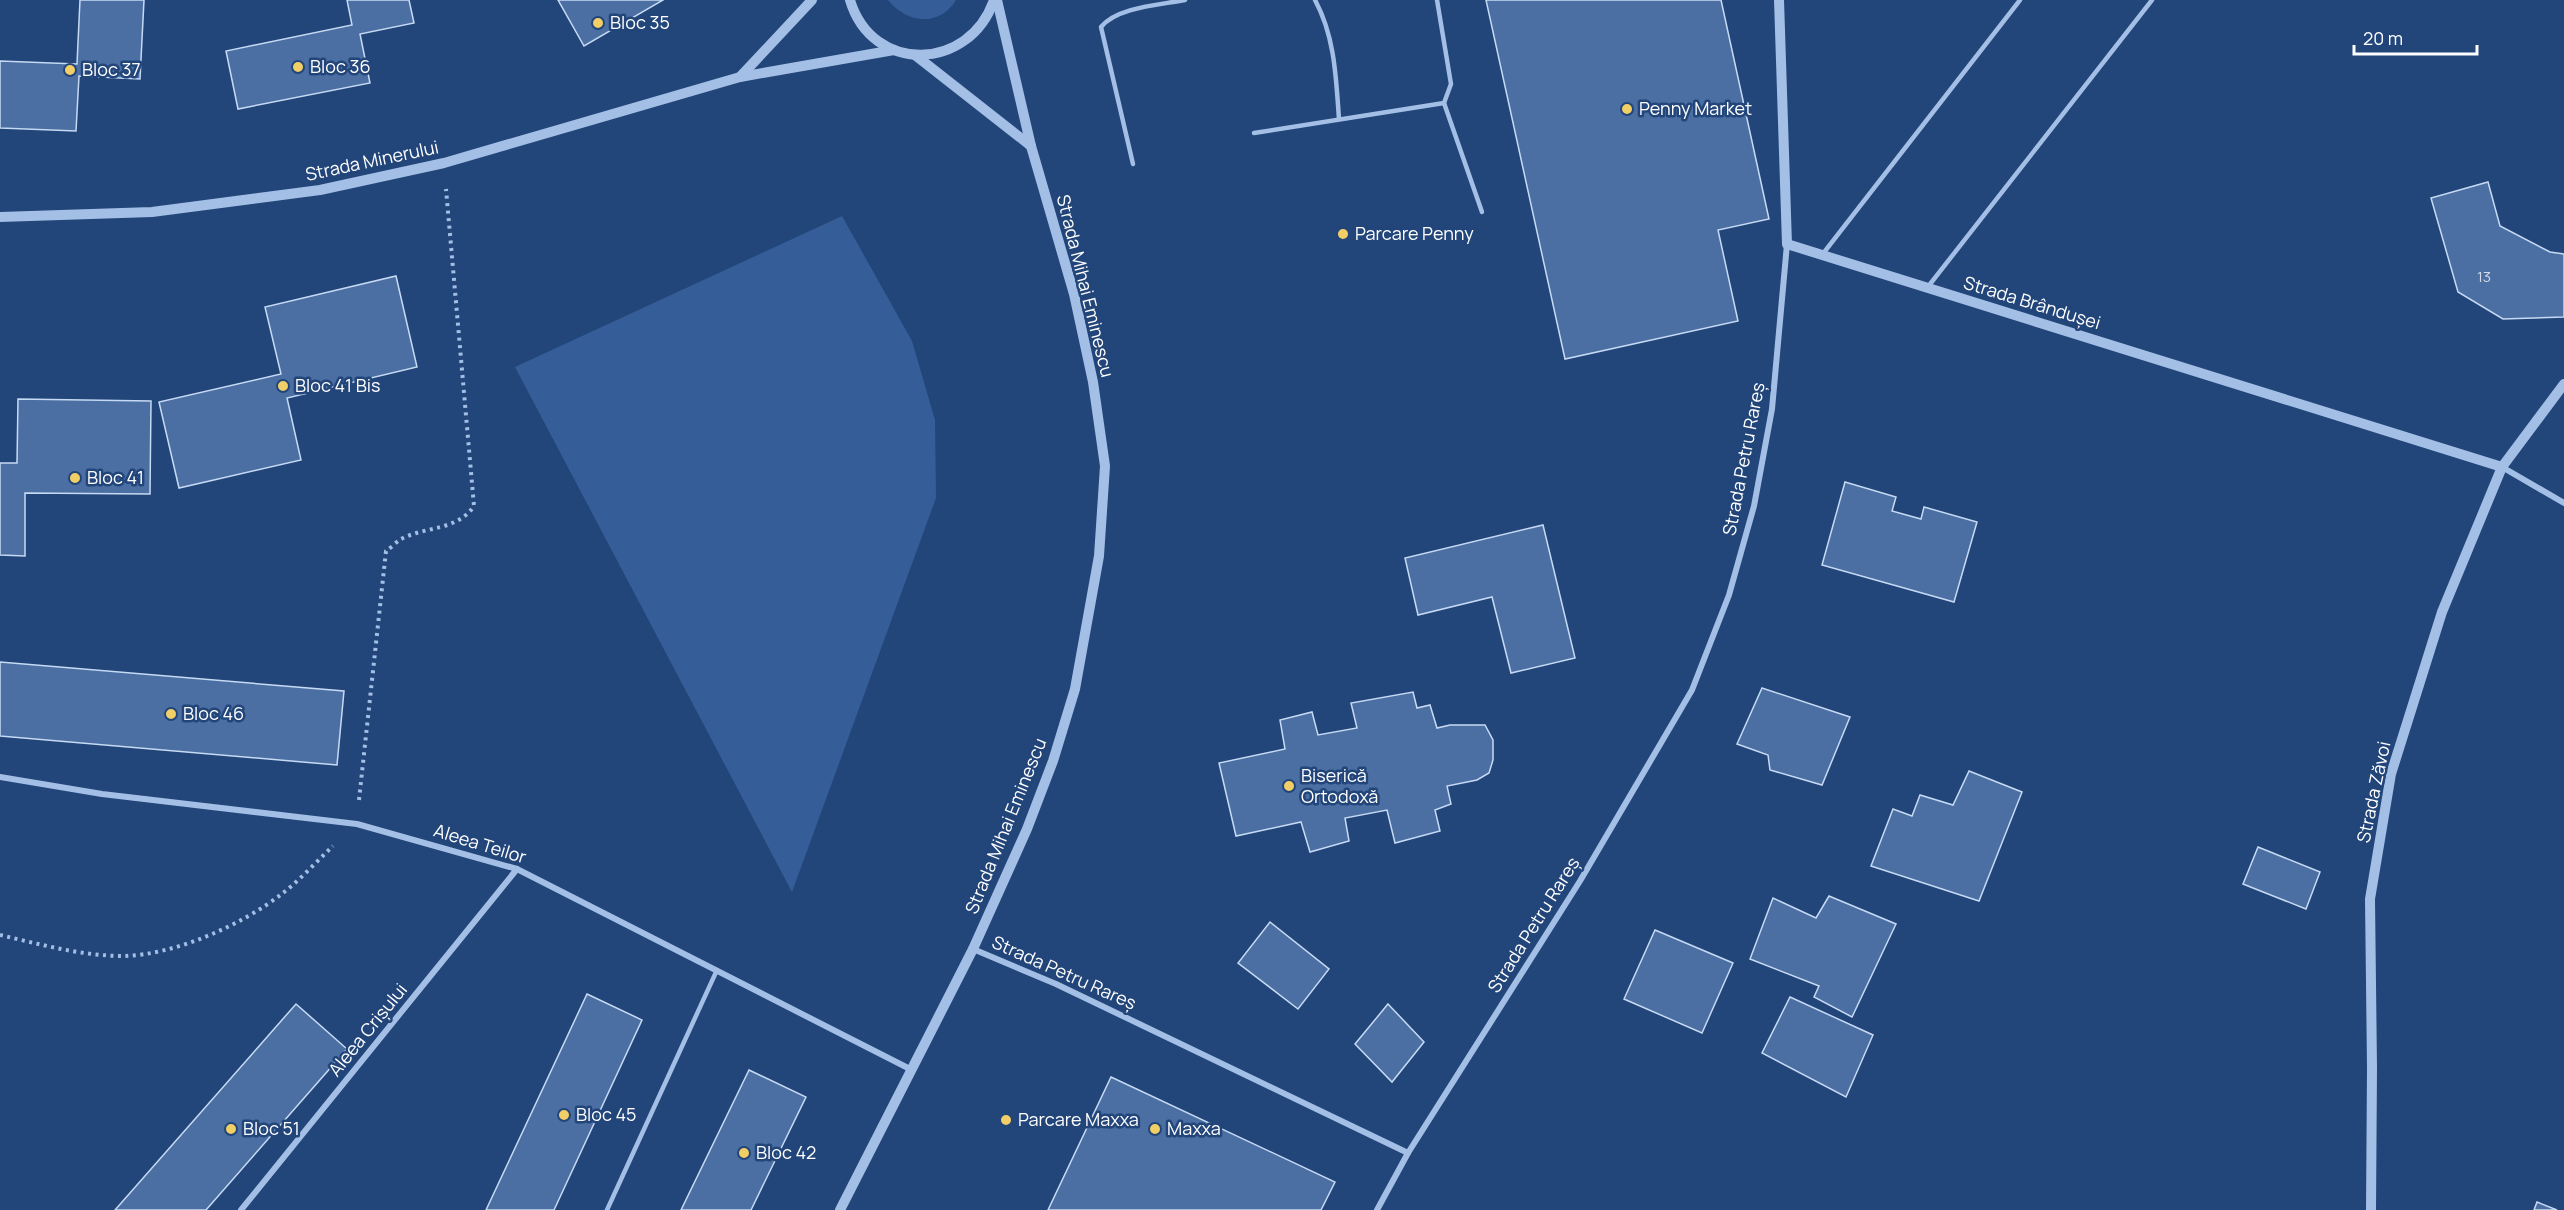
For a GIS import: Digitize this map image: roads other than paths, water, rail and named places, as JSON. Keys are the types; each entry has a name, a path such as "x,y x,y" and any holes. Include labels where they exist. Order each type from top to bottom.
{"street":[{"path":"740,77 812,0"},
{"name":"Strada Minerului","path":"850,0 860,23 875,39 894,50 915,55 937,54 958,46 975,33 995,0"},
{"name":"Strada Mihai Eminescu","path":"840,1210 973,949 1027,829 1075,689 1099,556 1105,466 1093,382 1074,294 1031,146 995,0"},
{"path":"1779,0 1787,244"},
{"name":"Strada Minerului","path":"0,218 152,212 320,190 444,163 740,77 894,50"},
{"path":"915,55 1031,146"},
{"name":"Strada Brândușei","path":"1787,244 2502,467"},
{"name":"Strada Petru Rareș","path":"973,949 1056,984 1408,1153 1580,881 1692,690 1729,595 1754,506 1772,410 1787,244"},
{"name":"Strada Zăvoi","path":"2371,1210 2370,899 2389,785 2442,612 2502,467 2564,384"},
{"path":"2502,467 2564,503"},
{"name":"Aleea Teilor","path":"0,777 102,794 357,824 517,869 910,1069"},
{"name":"Aleea Crișului","path":"241,1210 517,869"},
{"path":"1377,1210 1408,1153"}],"lane":[{"path":"1133,164 1101,27 1107,19 1119,14 1185,0"},
{"path":"1315,0 1325,18 1334,52 1339,119"},
{"path":"1437,0 1451,84 1444,103 1482,212"},
{"path":"1822,255 2020,0"},
{"path":"1927,288 2152,0"},
{"path":"1254,133 1444,103"},
{"path":"607,1210 717,970"}],"place":[{"name":"Bloc 35","path":"598,23"},
{"name":"Bloc 36","path":"298,67"},
{"name":"Bloc 37","path":"70,70"},
{"name":"Penny Market","path":"1627,109"},
{"name":"Parcare Penny","path":"1343,234"},
{"name":"Bloc 41 Bis","path":"283,386"},
{"name":"Bloc 41","path":"75,478"},
{"name":"Bloc 46","path":"171,714"},
{"name":"Biserică Ortodoxă","path":"1289,786"},
{"name":"Bloc 45","path":"564,1115"},
{"name":"Parcare Maxxa","path":"1006,1120"},
{"name":"Bloc 51","path":"231,1129"},
{"name":"Maxxa","path":"1155,1129"},
{"name":"Bloc 42","path":"744,1153"}]}
